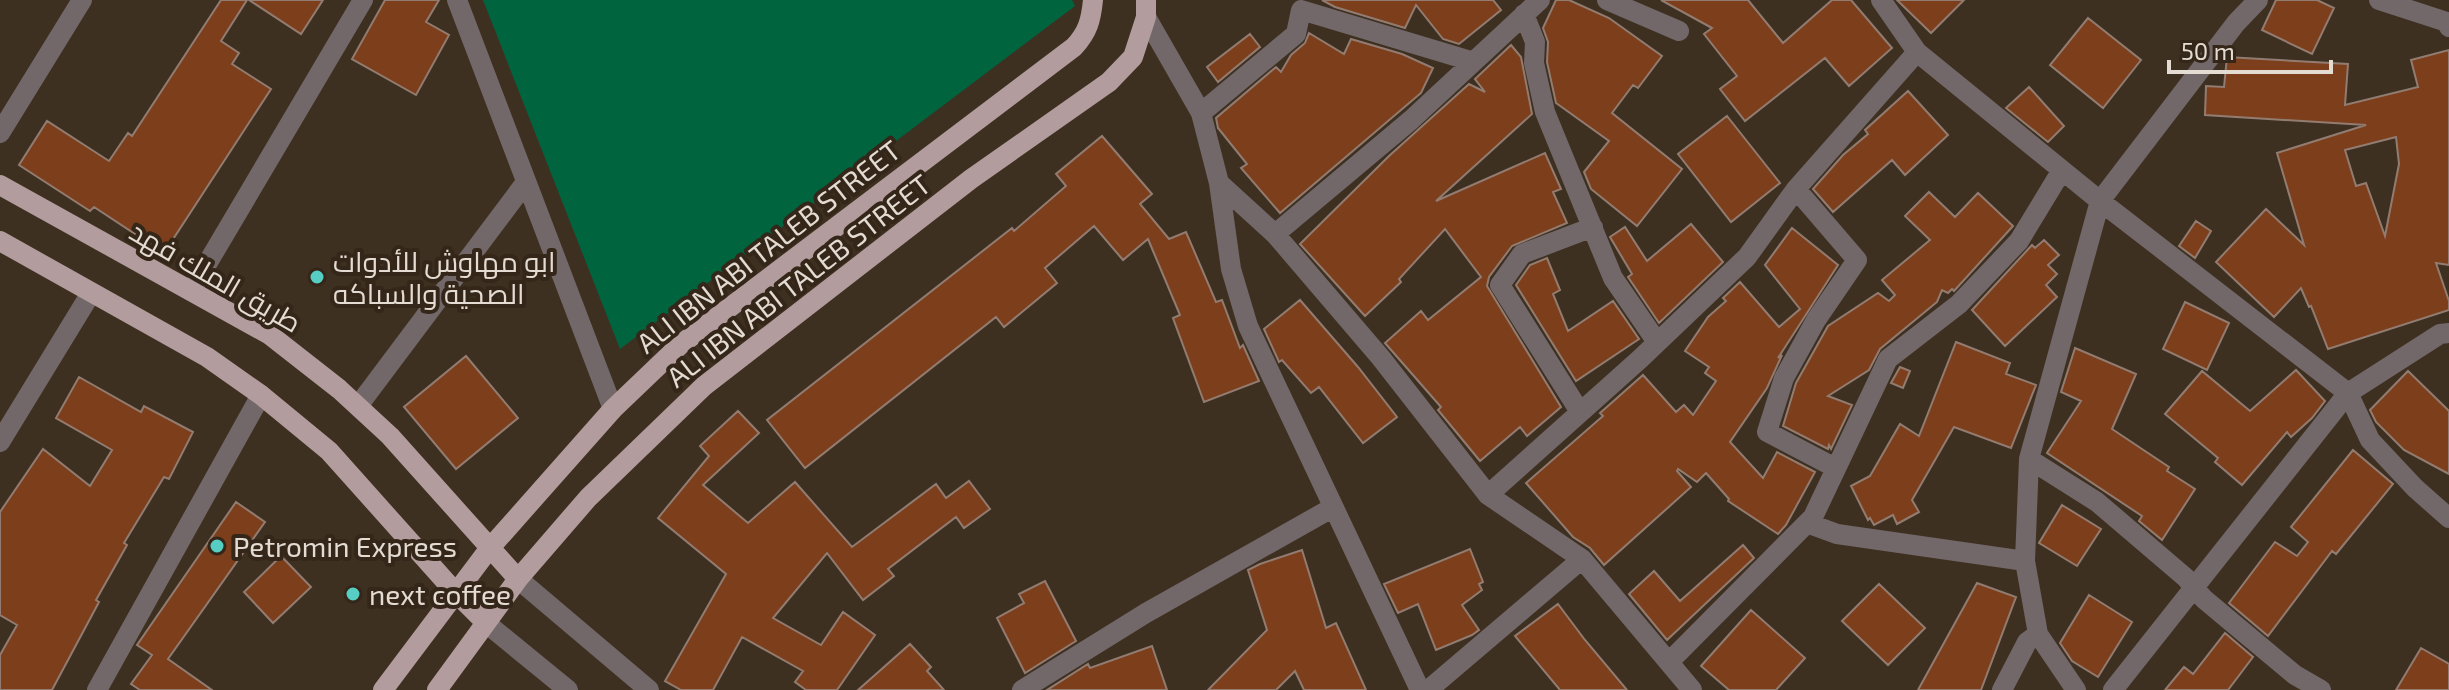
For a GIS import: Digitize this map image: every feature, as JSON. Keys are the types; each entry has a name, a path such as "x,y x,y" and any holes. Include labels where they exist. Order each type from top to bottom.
{"main road":[{"name":"ALI IBN ABI TALEB STREET","path":"383,690 489,549 613,409 680,345 1074,47 1085,35 1091,20 1093,0"},
{"name":"ALI IBN ABI TALEB STREET","path":"437,690 518,579 588,498 704,386 971,179 1109,82 1133,57 1146,8"},
{"name":"طريق الملك فهد","path":"0,185 270,335 390,436 518,579"},
{"path":"0,241 207,357 261,395 329,451 486,623"}],"street":[{"path":"0,133 82,0"},
{"path":"191,291 363,0"},
{"path":"457,0 613,409"},
{"path":"1607,0 1679,31"},
{"path":"1881,0 1917,52 2100,201 2348,393 2370,440 2415,488 2449,518"},
{"path":"2076,690 2038,634 2025,561 2029,459 2100,201 2236,23 2258,0"},
{"path":"2379,0 2447,22 2449,27"},
{"path":"1201,113 1296,34 1304,5 1471,61"},
{"path":"1275,234 1411,120 1532,7"},
{"path":"1532,7 1534,63 1545,112 1613,278 1657,342"},
{"path":"1146,8 1201,113 1219,183 1231,269 1248,326 1420,690"},
{"path":"1488,495 1747,257 1796,189 1917,52"},
{"path":"1669,662 1813,517 1888,359 1959,304 2019,241 2062,170"},
{"path":"358,406 526,182"},
{"path":"1219,183 1275,234 1381,358 1488,495 1582,559 1692,690"},
{"path":"1796,189 1857,260 1816,320 1784,378 1767,432 1830,465"},
{"path":"1580,412 1500,285 1522,254 1593,227"},
{"path":"0,442 91,293"},
{"path":"2113,690 2348,393 2440,334 2449,333"},
{"path":"97,690 261,395"},
{"path":"2029,459 2097,502 2204,599 2295,675 2321,690"},
{"path":"1022,690 1146,613 1332,508"},
{"path":"1807,523 1837,534 2025,561"},
{"path":"1428,690 1582,559"},
{"path":"518,579 649,690"},
{"path":"486,623 568,690"},
{"path":"2002,690 2027,642 2038,634"}],"green space":[{"path":"483,0 1072,0 1075,6 620,349"}],"building":[{"path":"221,0 247,0 221,41 239,53 232,64 271,89 164,253 94,207 90,211 19,165 47,121 109,161 128,133 132,136"},
{"path":"249,0 323,0 301,34"},
{"path":"385,0 439,0 426,22 449,35 416,95 352,59"},
{"path":"1322,0 1493,0 1501,10 1459,44 1443,39 1416,5 1405,28 1335,7"},
{"path":"1556,0 1569,0 1609,18 1662,56 1638,88 1633,85 1612,113 1682,169 1637,226 1591,189 1584,172 1609,141 1556,103 1547,62 1548,42 1543,28"},
{"path":"1661,0 1748,0 1783,43 1832,0 1851,0 1892,48 1849,86 1825,58 1745,121 1720,89 1737,76 1704,34 1712,28"},
{"path":"1897,0 1964,0 1931,33"},
{"path":"2276,0 2317,0 2334,8 2312,54 2262,30"},
{"path":"2088,18 2141,60 2103,108 2050,65"},
{"path":"1309,33 1344,54 1351,39 1402,54 1433,68 1421,93 1280,213 1241,168 1247,164 1218,128 1216,118 1276,67 1281,72 1291,55 1305,43"},
{"path":"1250,34 1260,47 1218,82 1207,67"},
{"path":"1511,45 1521,57 1532,114 1436,201 1545,153 1561,189 1553,192 1567,223 1512,246 1489,277 1487,286 1561,407 1527,436 1520,427 1480,461 1438,410 1441,407 1385,343 1421,311 1428,320 1481,277 1445,229 1399,279 1401,282 1365,316 1300,244 1389,156 1469,84 1485,92 1475,79"},
{"path":"2449,50 2449,265 2436,263 2449,310 2328,349 2301,288 2274,317 2216,262 2266,209 2304,245 2277,153 2366,125 2205,115 2206,86 2224,87 2227,57 2348,64 2345,105 2418,87 2411,60","holes":["2396,137 2399,164 2385,236 2366,183 2356,186 2345,150"]},
{"path":"2029,87 2064,126 2048,142 2006,108"},
{"path":"1908,91 1948,135 1905,175 1892,160 1833,212 1813,189 1843,155 1868,134 1865,130"},
{"path":"1727,116 1780,183 1731,222 1678,154"},
{"path":"1102,136 1152,194 1140,204 1169,239 1186,232 1216,302 1222,300 1240,348 1243,345 1259,381 1204,402 1173,318 1180,315 1148,239 1123,260 1094,226 1045,268 1057,283 1004,327 996,317 805,468 767,420 1012,228 1014,231 1066,186 1056,174"},
{"path":"1929,192 1955,217 1978,193 2013,226 1954,291 1952,289 1948,293 1942,290 1937,302 1880,349 1869,370 1828,396 1852,405 1831,449 1829,445 1828,449 1783,426 1796,383 1828,326 1878,293 1889,301 1895,295 1882,280 1930,240 1905,216"},
{"path":"2196,221 2211,231 2195,258 2179,246"},
{"path":"1691,224 1723,262 1659,323 1628,277 1632,274 1610,237 1625,227 1647,261"},
{"path":"1792,228 1838,265 1778,358 1782,355 1767,388 1730,442 1763,478 1777,452 1815,472 1786,525 1778,534 1728,501 1706,473 1697,482 1678,469 1691,487 1604,565 1590,548 1573,537 1526,483 1603,416 1600,413 1643,375 1676,412 1684,405 1693,415 1716,381 1705,373 1709,367 1685,351 1708,317 1726,301 1723,298 1740,282 1779,327 1800,309 1765,265"},
{"path":"2044,240 2059,255 2048,265 2057,274 2046,285 2057,297 2005,346 1972,310 2032,245 2035,248"},
{"path":"1547,258 1560,290 1553,294 1568,331 1613,301 1639,339 1576,381 1516,285 1530,265"},
{"path":"1300,300 1397,417 1363,443 1319,387 1311,393 1282,360 1279,362 1264,329"},
{"path":"2185,302 2229,323 2207,370 2163,349"},
{"path":"1956,342 2010,363 2006,374 2036,385 2011,448 1954,427 1912,500 1919,512 1897,524 1893,515 1874,525 1870,518 1868,520 1851,486 1870,476 1900,424 1919,436"},
{"path":"2075,348 2136,374 2112,429 2169,467 2167,471 2195,489 2162,540 2139,521 2142,516 2047,453 2081,401 2061,392"},
{"path":"466,356 518,418 456,469 404,407"},
{"path":"1900,367 1910,371 1903,388 1891,383"},
{"path":"2296,370 2325,401 2291,437 2287,432 2242,485 2215,462 2218,458 2165,414 2202,371 2250,411"},
{"path":"2408,371 2449,411 2449,474 2404,450 2376,422 2370,410"},
{"path":"79,377 141,412 144,406 193,432 169,479 164,477 124,543 127,545 52,690 0,690 0,655 17,625 0,615 0,512 43,449 90,486 112,450 56,418"},
{"path":"738,411 759,433 703,485 748,523 795,482 852,547 936,484 946,498 969,481 990,509 964,528 956,517 888,569 894,576 863,600 827,553 773,618 821,645 843,612 875,635 837,690 806,690 795,682 803,671 742,637 713,690 681,690 665,681 726,574 658,518 709,456 700,446"},
{"path":"2353,450 2393,484 2336,554 2332,551 2268,636 2229,603 2275,542 2297,556 2308,542 2291,527"},
{"path":"236,502 265,522 168,659 212,690 140,690 131,684 152,655 137,645"},
{"path":"2062,505 2101,529 2077,566 2039,543"},
{"path":"1743,545 1754,558 1667,640 1629,594 1654,571 1680,601"},
{"path":"1470,549 1483,582 1479,584 1482,590 1462,605 1479,630 1436,650 1418,604 1398,613 1384,584"},
{"path":"1302,550 1326,628 1336,623 1366,690 1304,690 1295,671 1276,690 1208,690 1267,630 1248,570"},
{"path":"281,556 311,587 273,623 244,592"},
{"path":"1045,581 1076,641 1025,673 997,618 1024,603 1019,594"},
{"path":"1977,583 2016,597 1981,690 1918,690"},
{"path":"1879,584 1925,628 1888,665 1842,621"},
{"path":"2089,595 2132,622 2098,677 2072,661 2060,643"},
{"path":"1558,604 1627,690 1560,690 1515,636"},
{"path":"1751,610 1805,658 1776,690 1729,690 1701,666"},
{"path":"2225,633 2253,657 2228,690 2165,690 2184,667 2193,674"},
{"path":"910,644 931,667 927,671 944,690 858,690"},
{"path":"1152,646 1167,690 1047,690 1088,664 1090,668"},
{"path":"2421,648 2449,664 2449,690 2396,690"}],"place":[{"name":"ابو مهاوش للأدوات الصحية والسباكه","path":"317,277"},
{"name":"Petromin Express","path":"217,546"},
{"name":"next coffee","path":"353,594"}]}
